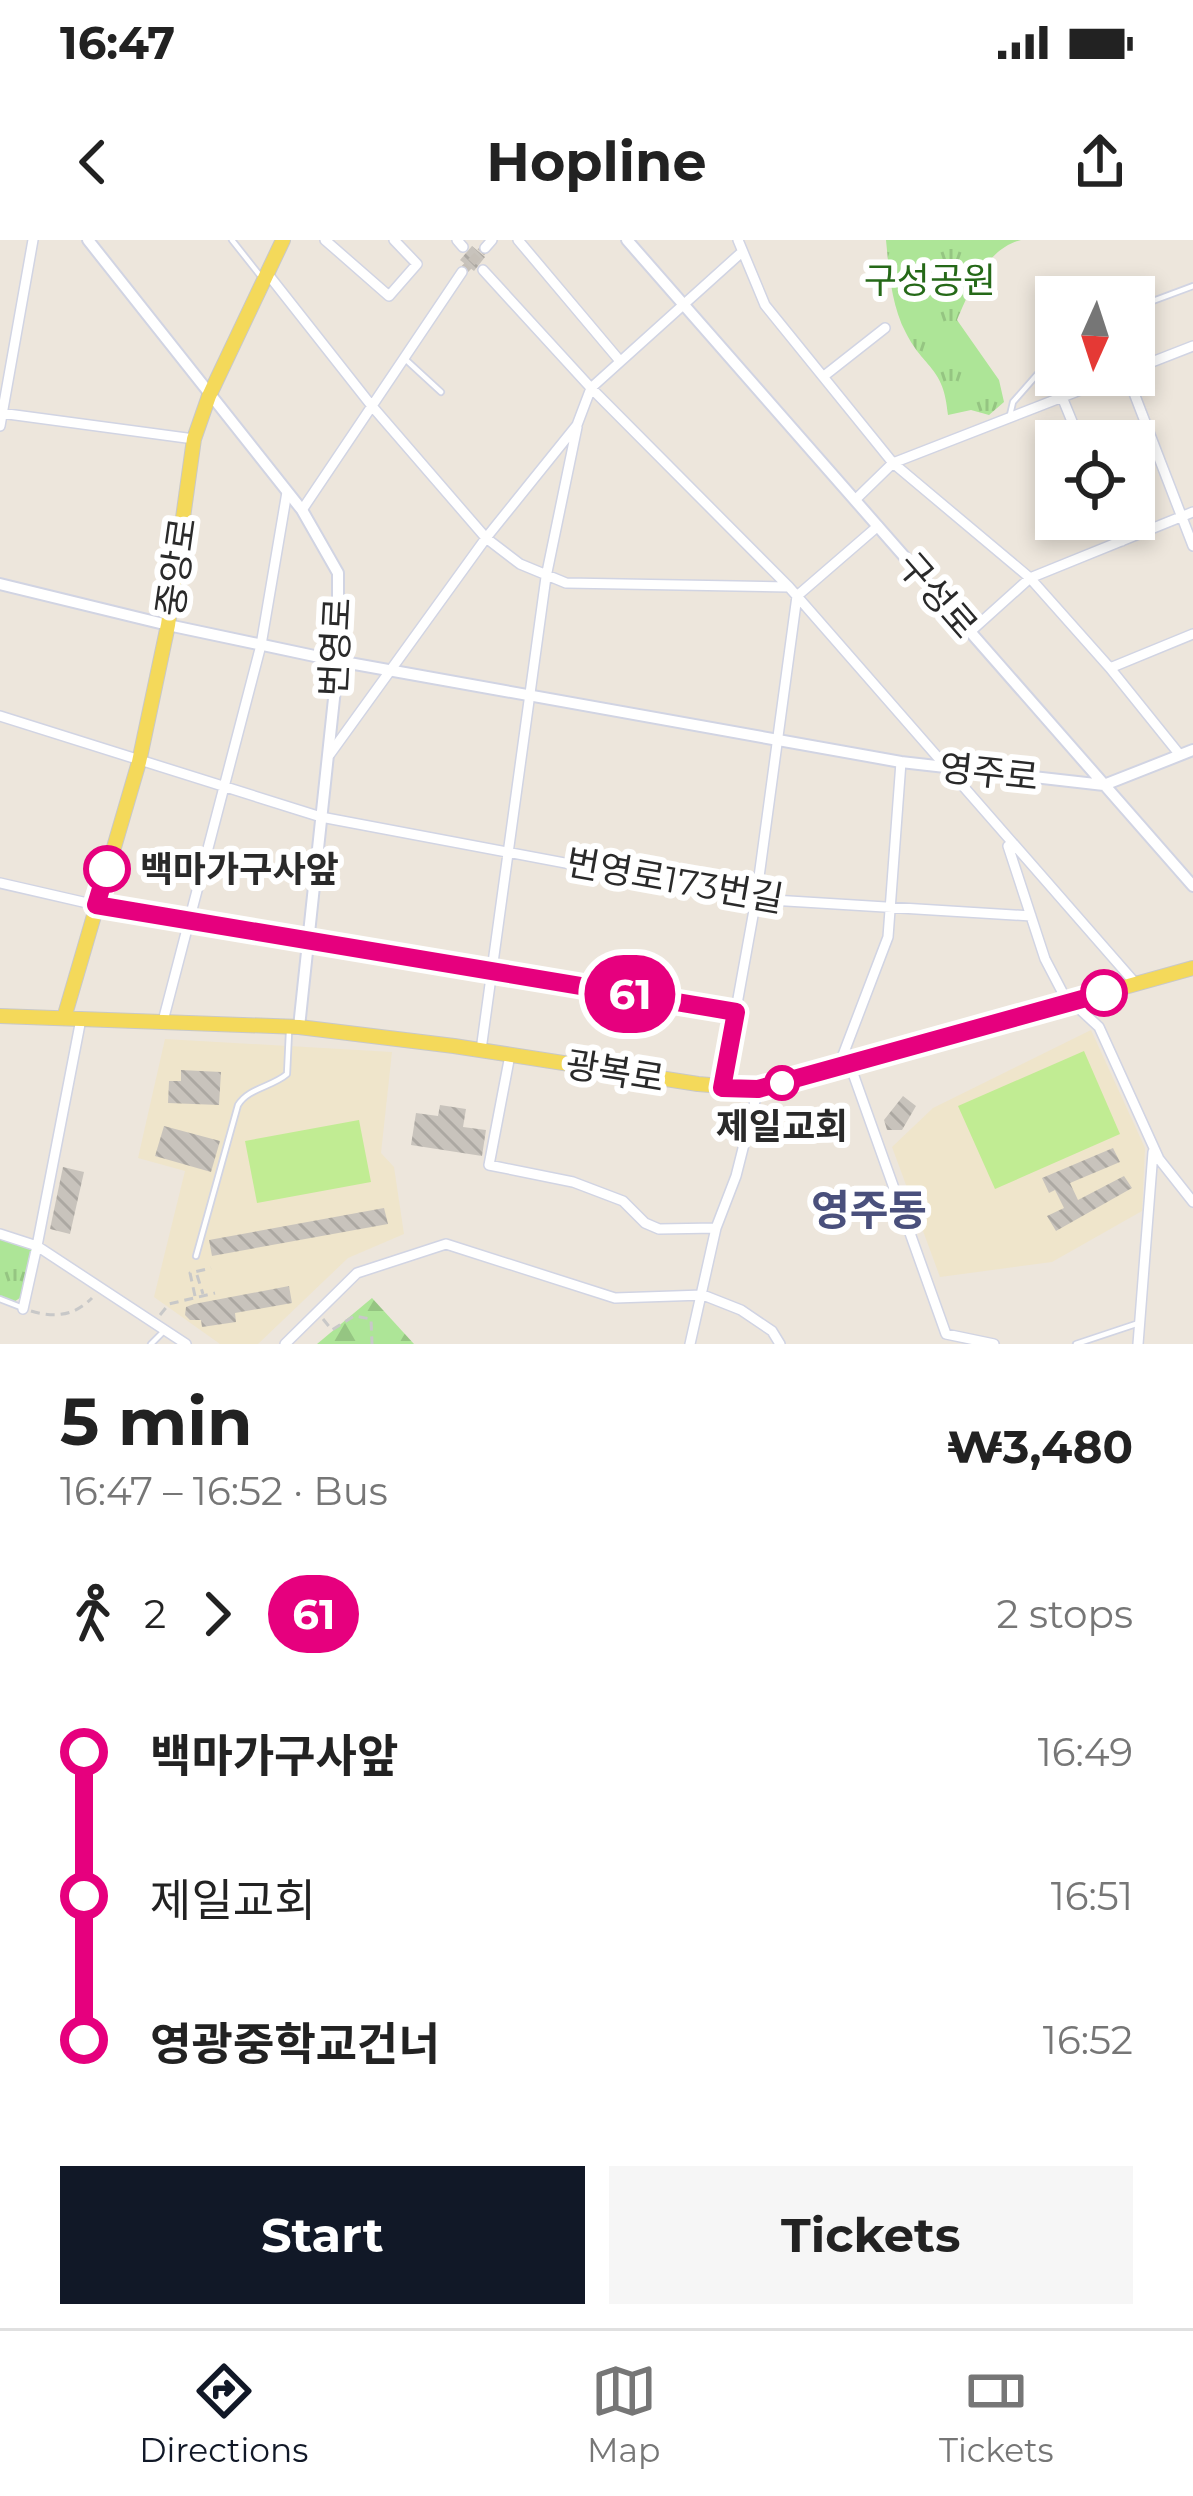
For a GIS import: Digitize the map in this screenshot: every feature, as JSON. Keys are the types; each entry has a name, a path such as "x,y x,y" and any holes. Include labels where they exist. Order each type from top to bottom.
{"main road":[{"name":"중앙로","path":"64,1018 139,762 169,626 194,439 209,396 283,240"},
{"name":"광복로","path":"0,1016 294,1027 510,1054 722,1088 758,1089 1193,968"}],"street":[{"path":"0,426 32,240"},
{"name":"번영로","path":"88,240 302,510 338,573 338,661 294,1027"},
{"path":"325,240 389,296 417,264 394,240"},
{"path":"518,240 620,362"},
{"name":"구성로","path":"627,240 1193,886"},
{"path":"481,1050 546,577 577,425 591,388 684,305 740,246 765,305 893,463 1030,578 1187,753"},
{"path":"483,270 591,388 793,592 1136,985"},
{"path":"302,510 462,272"},
{"path":"265,277 487,538 546,577 566,583 793,592 878,526"},
{"path":"824,376 885,328"},
{"path":"1155,361 1193,346"},
{"path":"1133,396 1187,515 1193,546"},
{"path":"855,500 893,463 1062,397 1071,420"},
{"path":"1,413 194,439"},
{"path":"328,756 487,538 577,425"},
{"name":"번영로","path":"261,645 287,492"},
{"path":"970,632 1030,578 1187,515"},
{"name":"영주로","path":"0,584 338,661 901,762 1104,784 1187,753"},
{"path":"722,1088 780,740 793,592"},
{"path":"1110,668 1193,634"},
{"path":"163,1021 261,645"},
{"path":"0,716 321,817"},
{"path":"901,762 888,937 844,1066 945,1339 994,1344"},
{"name":"번영로173번길","path":"321,817 756,899 1031,916"},
{"path":"1006,840 1046,959 1070,1002 1099,1027 1154,1147 1193,1202"},
{"path":"0,883 96,905 736,1012"},
{"path":"23,1309 81,1019"},
{"path":"510,1054 489,1165 573,1182 623,1201 645,1223 659,1228 716,1228"},
{"path":"690,1344 716,1228 736,1176 758,1089"},
{"path":"1138,1344 1154,1147"},
{"path":"0,1234 37,1246 186,1344"},
{"path":"285,1344 357,1273 446,1244 615,1298 703,1295 741,1310 772,1331 780,1344"}],"lane":[{"path":"232,240 265,277"},
{"path":"1155,300 1193,286"},
{"path":"404,358 441,392"},
{"path":"1010,417 1013,402 1035,377"},
{"path":"196,1256 238,1105 244,1095 287,1074 294,1027"},
{"path":"0,1299 23,1309"},
{"path":"1076,1344 1140,1322"},
{"path":"151,1344 165,1330"}],"path":[{"path":"196,1298 190,1273 211,1268"},
{"path":"196,1271 203,1296"},
{"path":"23,1309 51,1316 77,1311 91,1300 98,1285"},
{"path":"155,1321 169,1304 215,1293"},
{"path":"318,1313 332,1330 355,1316 371,1319 372,1344"}],"shaded area":[{"path":"1091,1030 1145,1148 1142,1211 1052,1262 940,1277 892,1147 933,1108"},
{"path":"165,1039 392,1052 381,1153 394,1167 404,1234 348,1258 258,1344 220,1344 154,1297 185,1171 138,1158"}],"green space":[{"name":"구성공원","path":"886,240 1021,240 989,261 957,320 999,380 1004,402 989,415 971,410 948,415 938,377 901,322"},
{"path":"1084,1051 1120,1134 995,1189 958,1106"},
{"path":"359,1120 371,1182 257,1203 245,1141"},
{"path":"0,1238 33,1251 24,1295 14,1302 0,1296"},
{"path":"372,1298 414,1344 317,1344"}],"building":[{"path":"472,246 485,257 474,271 460,260"},
{"path":"181,1070 221,1072 219,1105 168,1103 169,1081 181,1081"},
{"path":"903,1096 916,1106 902,1130 887,1130 884,1120"},
{"path":"440,1105 466,1109 463,1127 486,1130 482,1156 411,1145 416,1113 438,1116"},
{"path":"164,1126 220,1141 211,1172 155,1156"},
{"path":"1113,1148 1120,1162 1070,1183 1078,1200 1124,1176 1132,1188 1056,1231 1047,1216 1064,1208 1042,1178"},
{"path":"63,1167 84,1172 70,1234 50,1229"},
{"path":"384,1208 388,1224 212,1256 209,1240"},
{"path":"289,1286 292,1303 235,1313 236,1322 202,1327 201,1320 185,1315 186,1307 194,1304"}],"tunnel":[{"path":"462,272 485,248"}],"bus line":[{"name":"61","path":"107,869 96,905 736,1012 722,1088 758,1089 1104,993"}],"place":[{"name":"백마가구사앞","path":"107,869"},
{"name":"제일교회","path":"782,1083"}],"district":[{"name":"영주동","path":"869,1210"}]}
